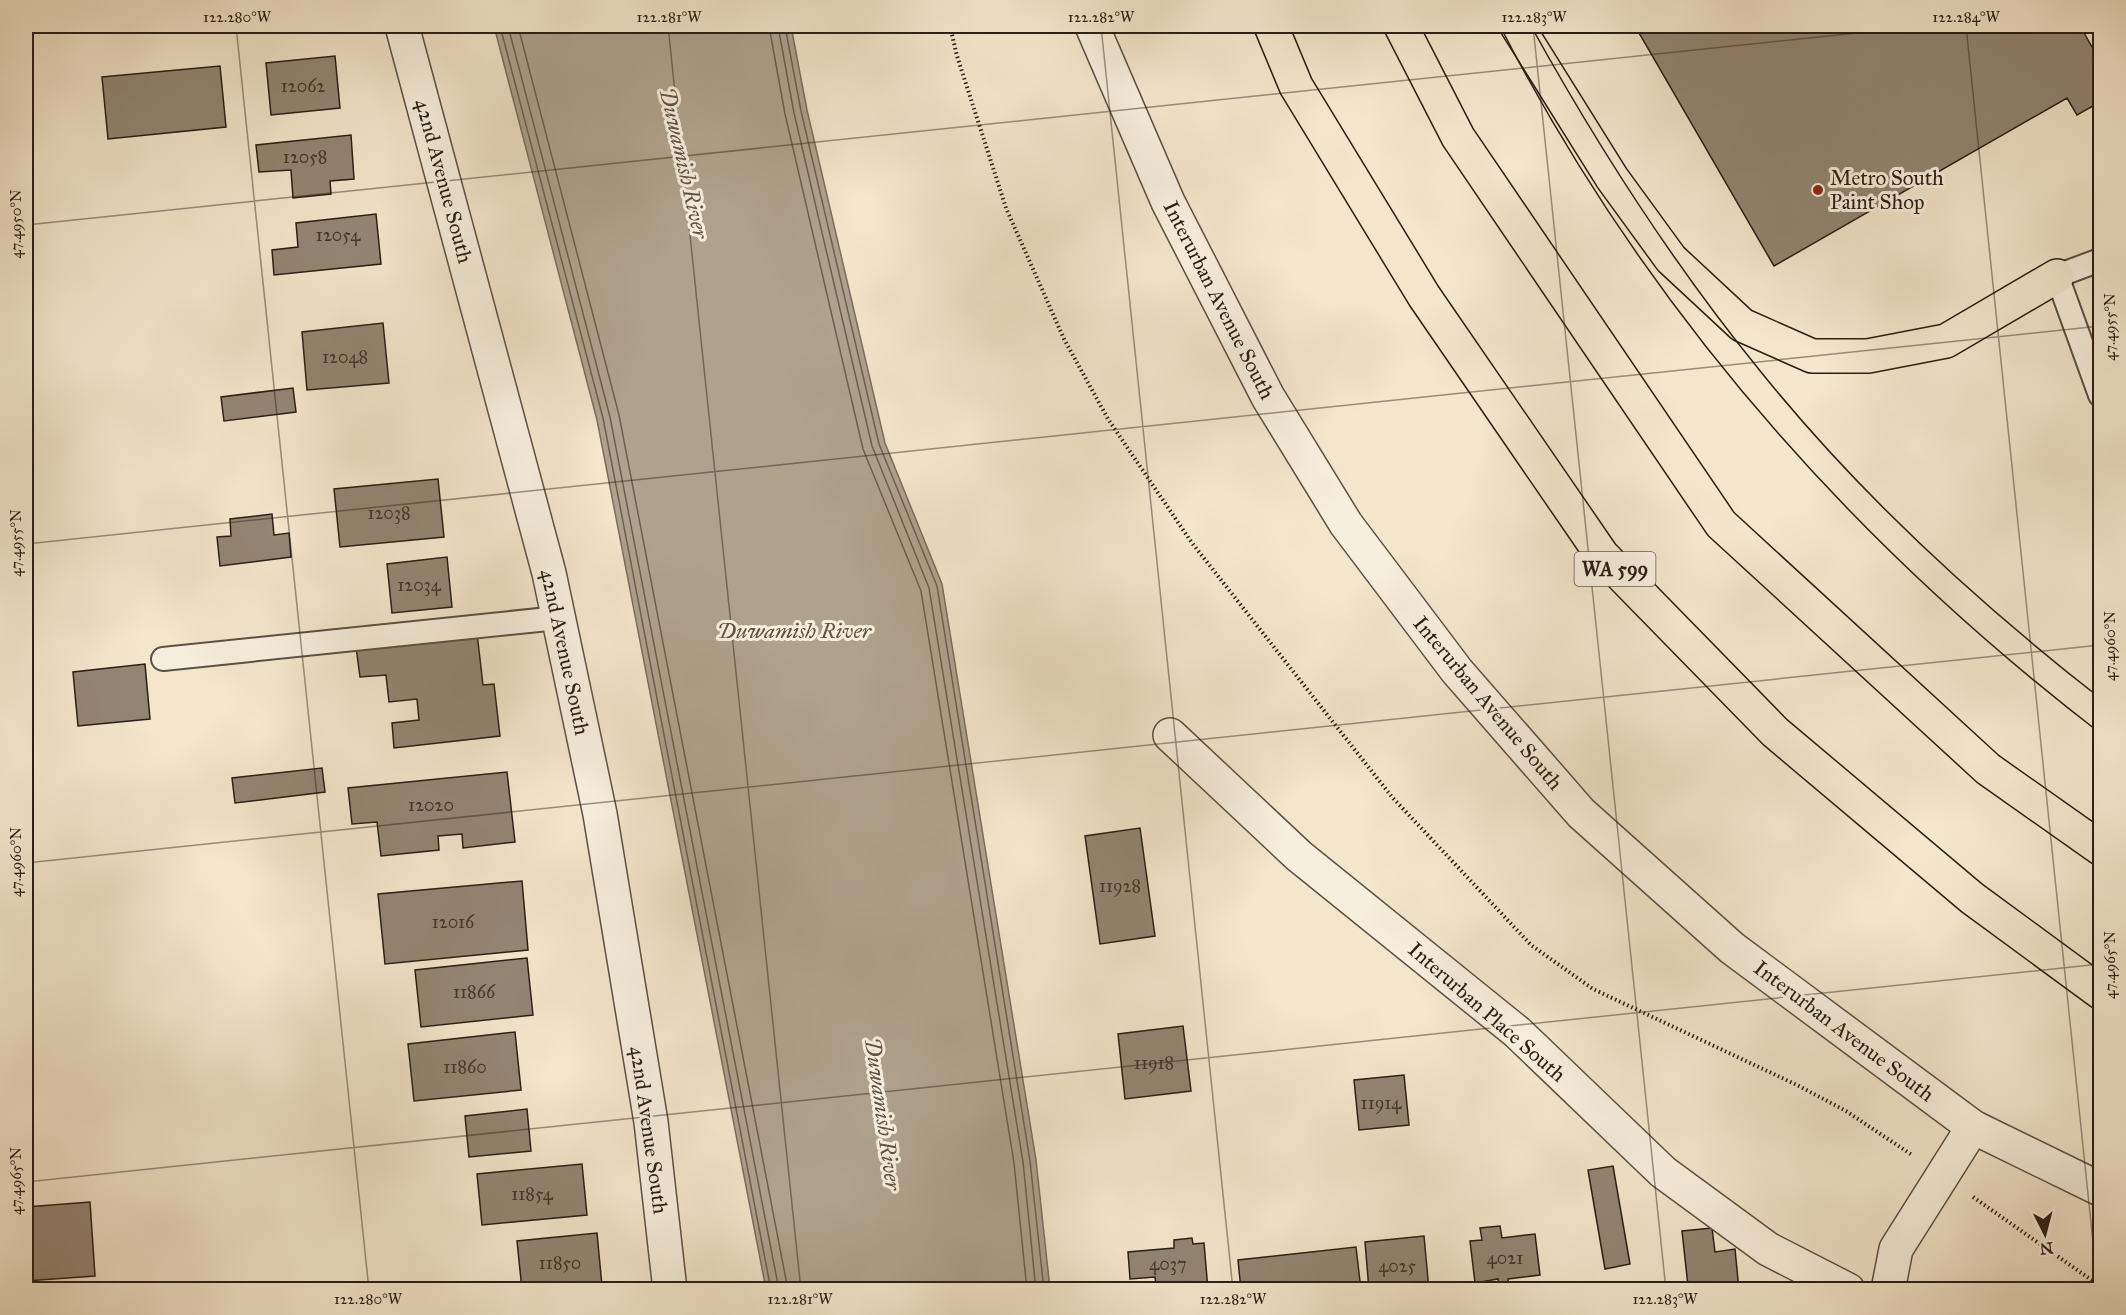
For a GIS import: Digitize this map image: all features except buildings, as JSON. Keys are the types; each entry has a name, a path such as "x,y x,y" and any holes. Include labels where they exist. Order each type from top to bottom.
{"highway":[{"name":"WA 599","path":"1271,26 1296,86 1424,296 1602,555 1775,732 1972,898 2100,992"},
{"path":"1401,26 1458,137 1721,524 1988,769 2100,848"},
{"path":"1517,26 1612,178 1671,260 1742,325 1812,356 1868,356 1946,341 2057,276"}],"street":[{"name":"42nd Avenue South","path":"402,26 543,550 600,814 651,1122 670,1290"},
{"name":"Interurban Avenue South","path":"1092,26 1168,202 1268,397 1346,524 1456,671 1581,813 1732,948 1973,1128 2100,1189"},
{"name":"Interurban Place South","path":"1170,735 1299,856 1517,1032 1663,1172 1768,1249 1848,1290"},
{"path":"1888,1290 1896,1248 1973,1128"}],"lane":[{"path":"2100,260 2057,276 2100,394"},
{"path":"163,659 558,618"}],"path":[{"path":"950,26 957,56 1006,208 1064,339 1108,419 1192,543 1392,797 1531,945 1593,989 1797,1085 1846,1111 1899,1145"},
{"path":"1995,1212 2100,1286"}],"water":[{"name":"Duwamish River","path":"494,26 791,26 807,110 885,443 942,584 1036,1160 1050,1289 766,1289 597,420"}],"tram line":[{"path":"1500,26 1557,129 1620,228 1687,323 1760,413 1838,499 1921,581 2008,659 2100,733"},
{"path":"1531,26 1610,160 1667,247 1729,331 1799,417 1879,504 1922,545 2009,624 2100,698"}],"place":[{"name":"Metro South Paint Shop","path":"1818,190"}]}
